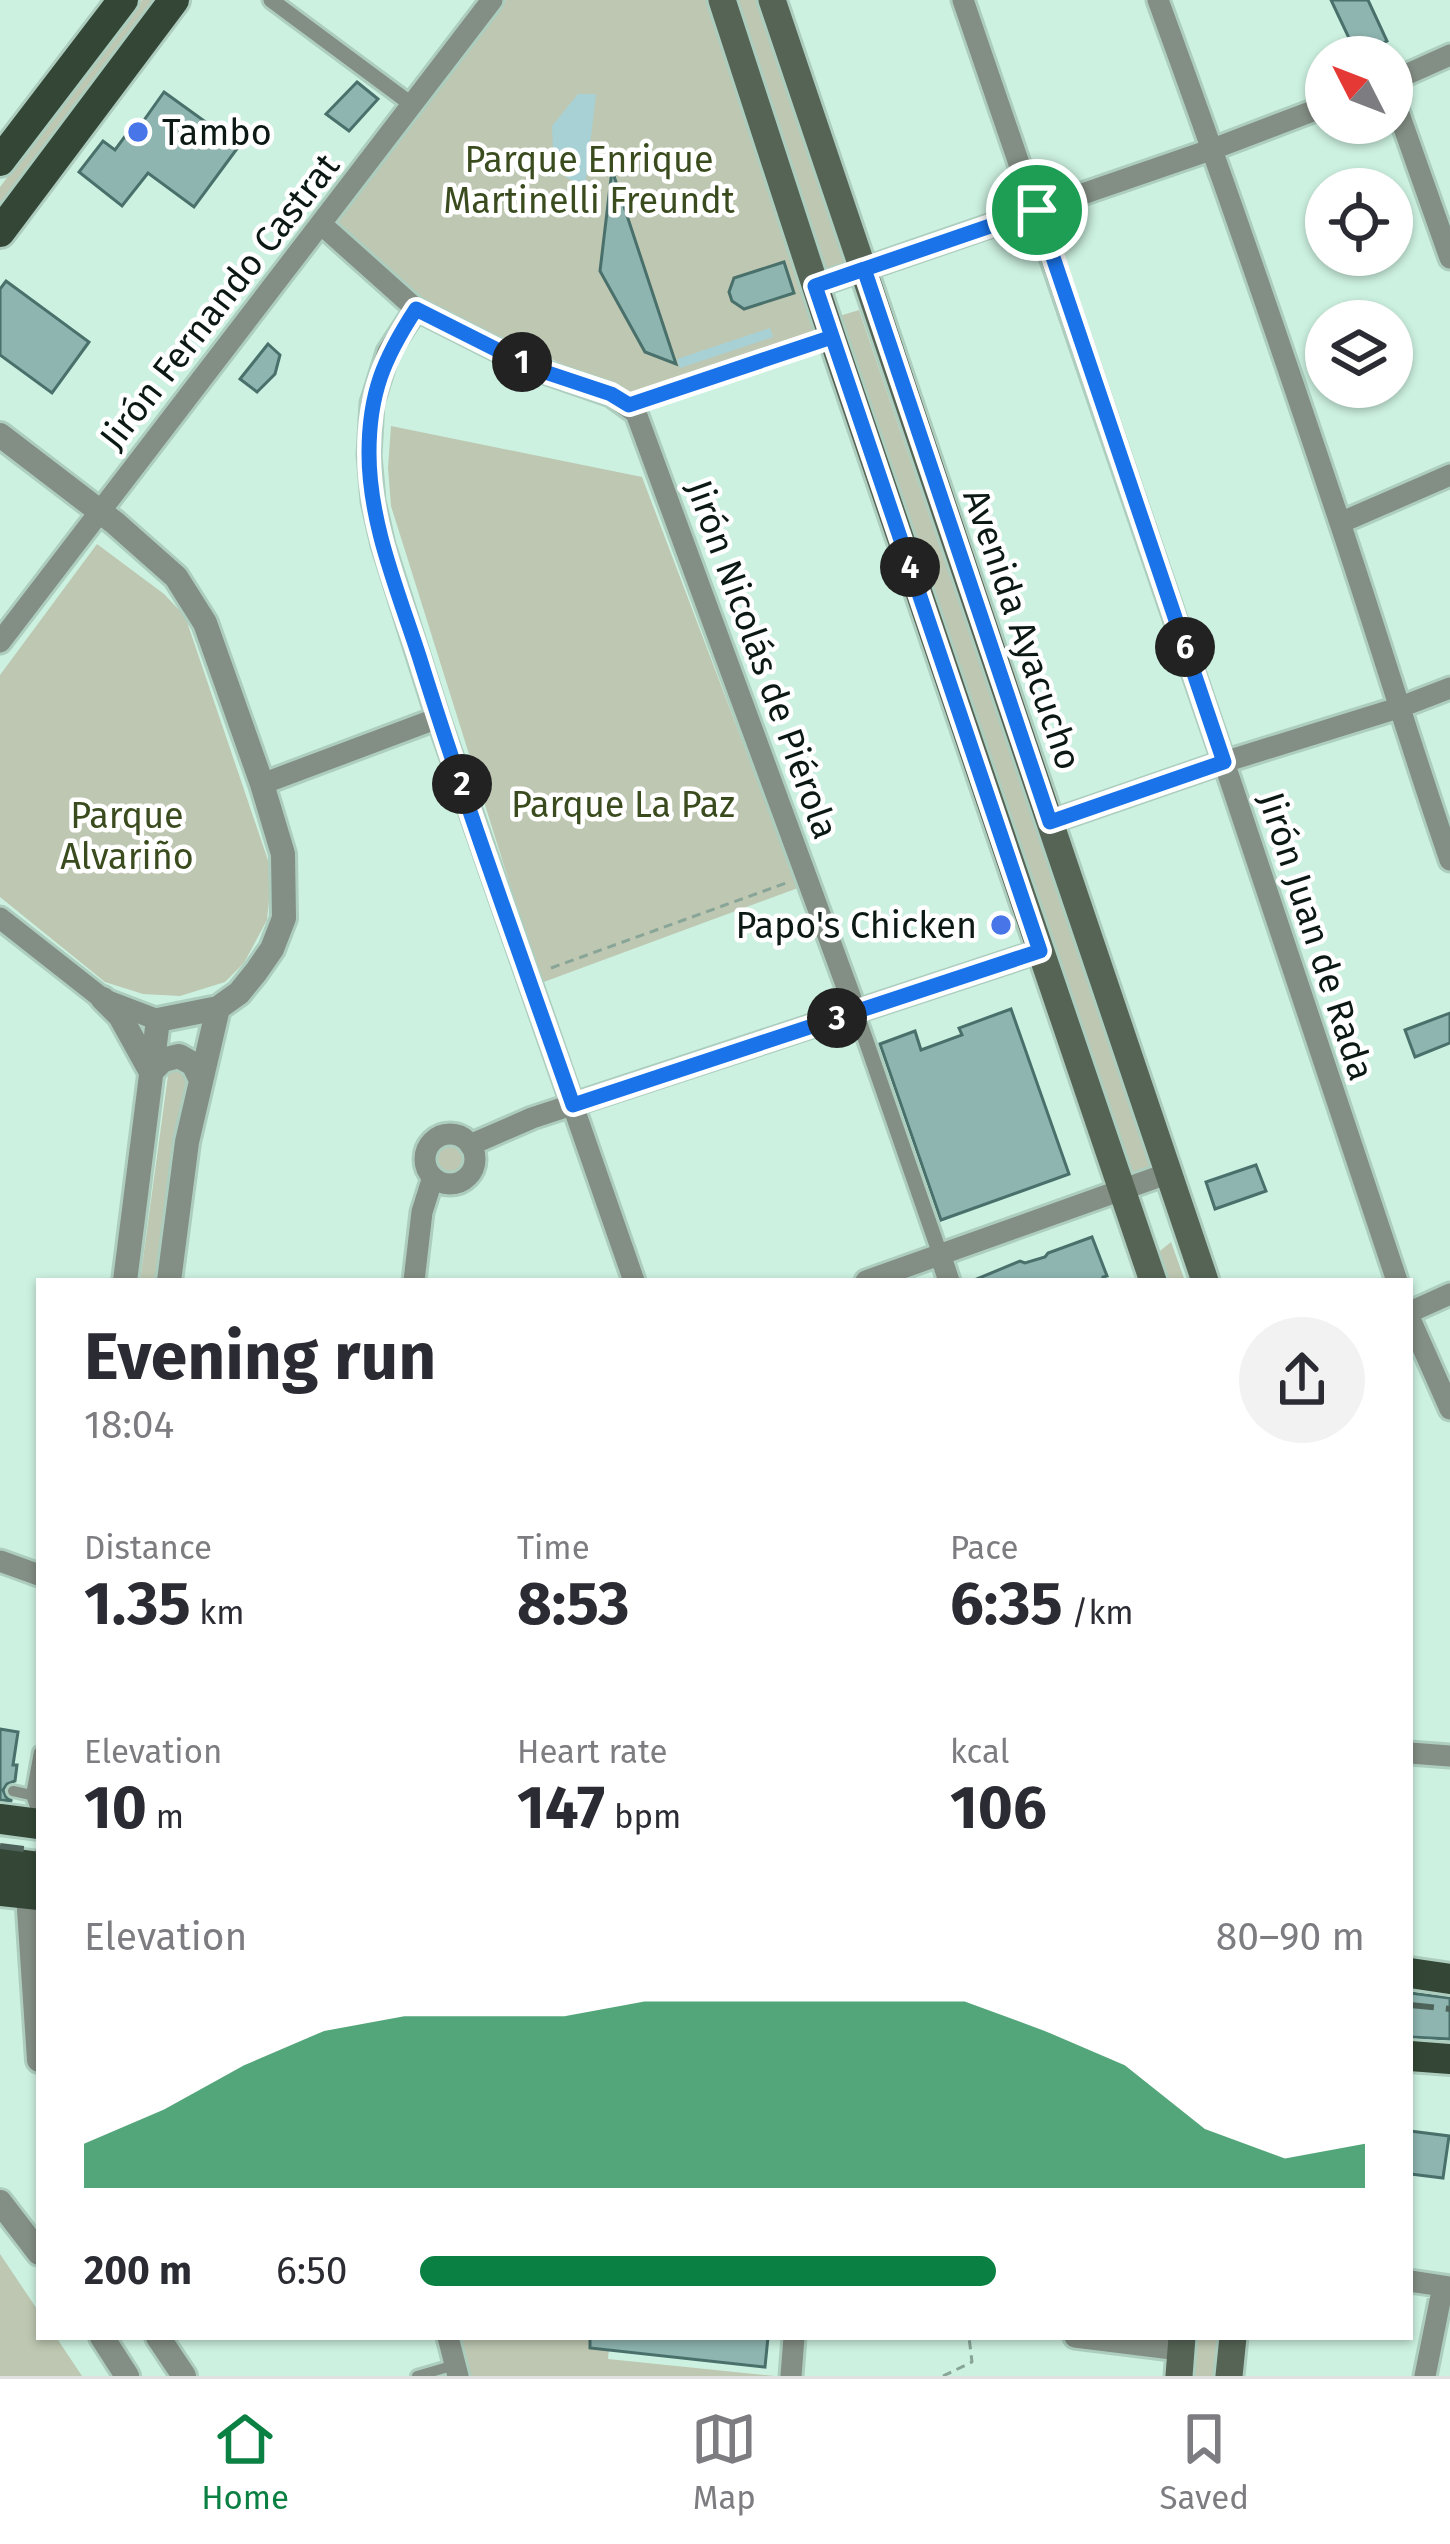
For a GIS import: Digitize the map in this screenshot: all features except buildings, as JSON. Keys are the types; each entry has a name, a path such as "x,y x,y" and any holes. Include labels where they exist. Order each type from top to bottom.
{"main road":[{"path":"0,161 123,0"},
{"path":"0,232 174,0"},
{"path":"722,0 1152,1278"},
{"name":"Avenida Ayacucho","path":"772,0 1204,1278"},
{"path":"76,62 108,88"},
{"path":"0,1862 27,1887"},
{"path":"1413,1973 1450,1979"},
{"path":"1413,2056 1450,2059"},
{"path":"1229,2376 1233,2340"}],"street":[{"path":"271,0 411,104"},
{"name":"Jirón Fernando Castrat","path":"0,643 492,0"},
{"name":"Jirón Juan de Rada","path":"963,0 1396,1278"},
{"path":"1158,0 1340,523 1450,860"},
{"path":"1413,72 1450,55"},
{"path":"815,286 1305,114"},
{"path":"1410,144 1450,258"},
{"path":"321,224 416,309 533,368 611,394 629,405 832,337"},
{"path":"416,309 388,352 372,404 373,501 438,718 633,1278"},
{"name":"Jirón Nicolás de Piérola","path":"629,405 641,421 948,1278"},
{"path":"0,435 176,577 205,623 283,854 284,918 272,949 238,993 218,1008 158,1020 103,999"},
{"path":"1340,523 1450,475"},
{"path":"1050,822 1450,688"},
{"path":"262,784 438,718"},
{"path":"0,918 103,999 119,1016 151,1072"},
{"path":"470,1144 532,1118 1040,951"},
{"path":"169,1278 188,1142 218,1008"},
{"path":"125,1278 158,1020"},
{"path":"151,1072 163,1060 179,1056 193,1064 201,1080"},
{"path":"457,1135 470,1144 475,1160 470,1175 455,1184 433,1178 425,1155 434,1141 457,1135"},
{"path":"874,1278 1169,1173"},
{"path":"414,1278 422,1212 433,1178"},
{"path":"1413,1313 1450,1294"},
{"path":"1413,1322 1450,1409"},
{"path":"0,1561 36,1574"},
{"path":"1413,1753 1450,1756"},
{"path":"27,1887 36,2017"},
{"path":"0,2202 36,2249"},
{"path":"1413,2282 1446,2287 1425,2376"},
{"path":"104,2340 127,2376"},
{"path":"160,2340 184,2376"},
{"path":"449,2340 456,2370"},
{"path":"791,2376 794,2340"},
{"path":"1094,2340 1180,2354"}],"lane":[{"path":"417,2376 456,2370"}],"path":[{"path":"551,968 788,883"},
{"path":"943,2376 972,2362 970,2340"}],"green space":[{"path":"142,0 167,0 0,222 0,187"},
{"name":"Parque Enrique Martinelli Freundt","path":"506,0 715,0 830,349 648,405 522,345 423,305 333,223"},
{"path":"722,0 772,0 864,270 815,286"},
{"path":"859,310 1153,1171 1129,1179 836,317"},
{"name":"Parque La Paz","path":"391,426 642,477 798,888 541,983 391,506"},
{"name":"Parque Alvariño","path":"97,544 164,594 185,616 272,872 267,920 244,963 225,982 180,996 143,994 105,982 0,897 0,675"},
{"path":"177,1064 194,1080 164,1278 140,1278 169,1068"},
{"path":"450,1144 461,1149 466,1160 461,1171 450,1176 439,1171 434,1160 439,1149"},
{"path":"1171,1242 1184,1278 1163,1278 1155,1255"},
{"path":"0,2254 36,2308 36,2340 58,2340 82,2376 0,2376"},
{"path":"461,2340 610,2340 608,2359 775,2376 467,2376"},
{"path":"1191,2340 1223,2340 1219,2376 1188,2376"}],"water":[{"path":"578,94 596,94 585,188 554,170 552,126"},
{"path":"770,328 773,337 680,368 677,359"}],"railway":[{"path":"0,1846 36,1851"},
{"path":"1413,2005 1450,2009"}],"place":[{"name":"Tambo","path":"138,132"},
{"name":"Papo's Chicken","path":"1001,925"}],"route":[{"path":"1037,210 815,286 832,337 629,405 611,394 533,368 416,309 388,352 372,404 369,455 383,545 573,1105 1040,951 815,286 864,269 1050,822 1224,762 1037,210"}]}
